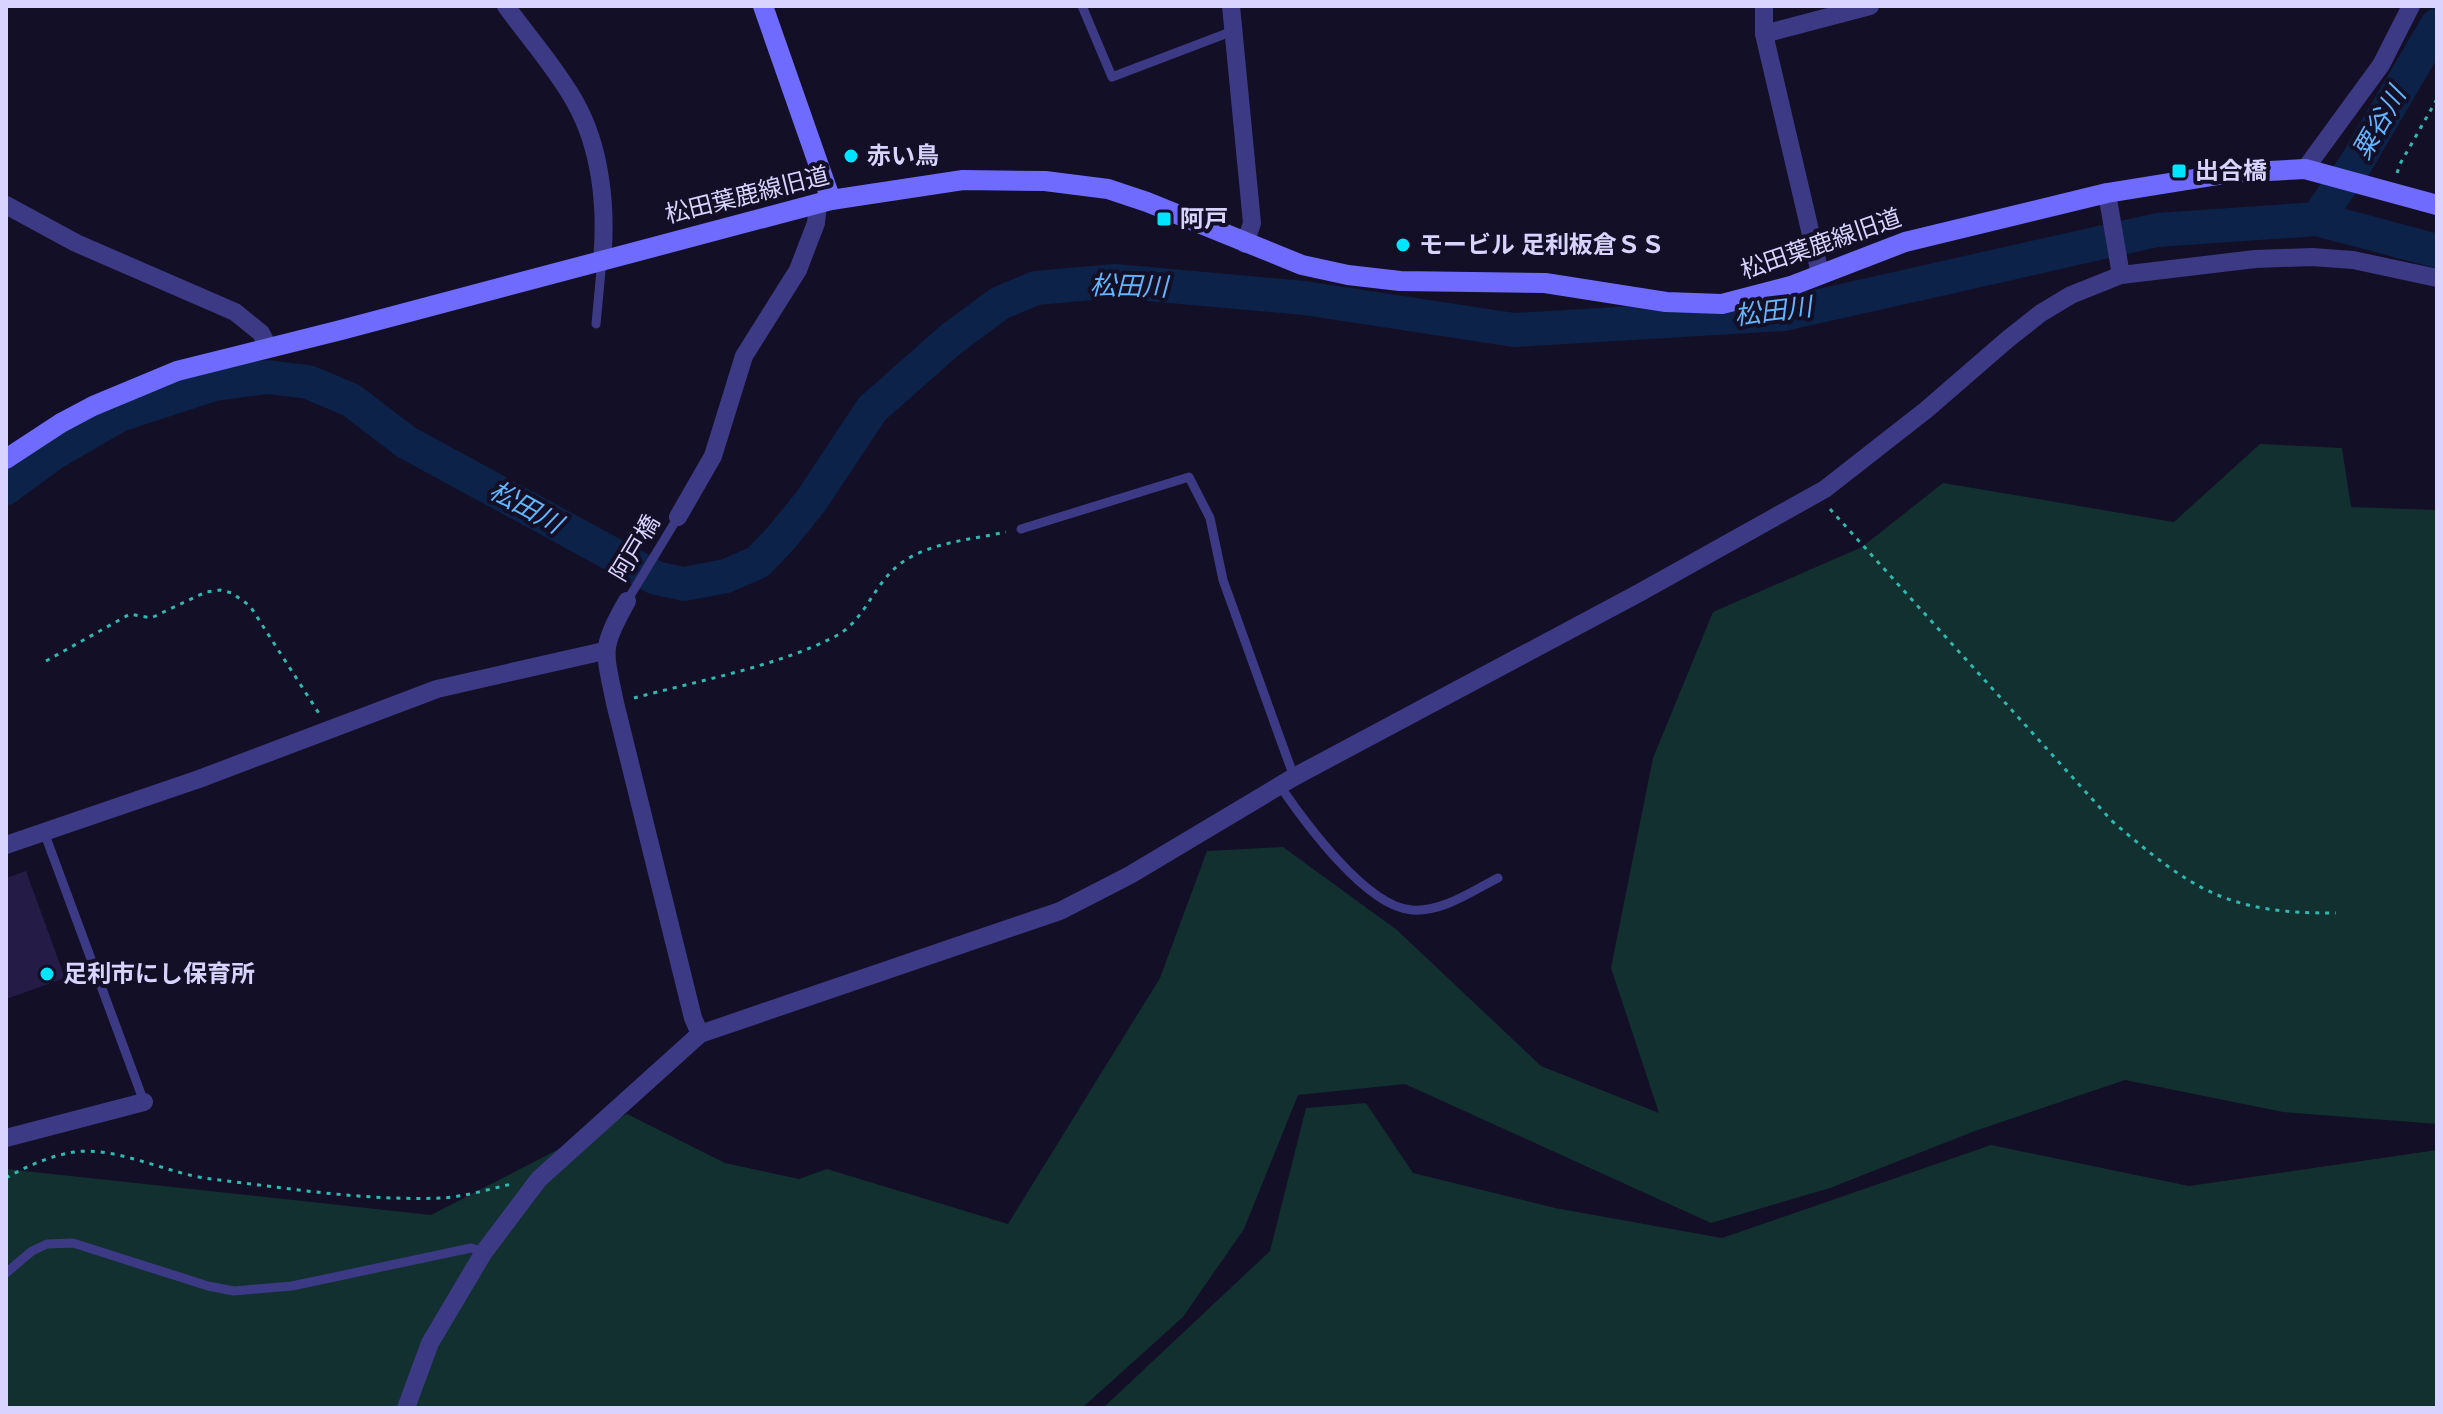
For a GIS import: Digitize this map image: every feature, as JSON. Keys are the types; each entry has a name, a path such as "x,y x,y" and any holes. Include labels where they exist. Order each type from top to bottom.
{"street":[{"path":"506,6 576,103 591,137 600,184 602,260"},
{"path":"678,517 713,456 744,356 798,270 824,202 763,6"},
{"path":"1231,6 1252,223 1245,244"},
{"path":"1764,6 1764,34 1820,273"},
{"path":"1764,34 1870,6"},
{"path":"2311,171 2381,65 2411,6"},
{"name":"松田葉鹿線旧道","path":"6,459 61,423 125,391 177,371 824,202 963,180 1045,181 1108,189 1302,265 1348,275 1400,281 1545,283 1666,302 1722,304 1767,293 1905,242 2231,173 2311,171 2381,189"},
{"path":"2381,189 2437,205"},
{"path":"2108,199 2120,268"},
{"path":"6,205 76,243 235,312 261,333 269,348"},
{"path":"406,1408 430,1343 484,1252 539,1179 700,1034 1060,911 1130,875 1287,781 1817,494 1877,450 2041,313 2120,268 2312,257 2353,260 2437,278"},
{"path":"627,601 608,634 604,651 693,1018 700,1034"},
{"path":"6,845 199,779 437,689 604,651"},
{"path":"6,1138 144,1102"}],"lane":[{"path":"1082,6 1112,77 1233,31"},
{"path":"596,324 602,260"},
{"path":"1021,529 1189,477 1210,518 1223,580 1287,781 1328,850 1374,892 1399,907 1412,910 1448,903 1498,878"},
{"name":"阿戸橋","path":"627,601 678,517"},
{"path":"44,832 144,1102"},
{"path":"6,1273 32,1251 47,1244 73,1243 208,1286 234,1291 292,1286 471,1248 484,1252"}],"path":[{"path":"2381,189 2400,164 2437,99"},
{"path":"1817,494 2112,821 2159,862 2190,883 2227,900 2266,910 2336,913"},
{"path":"615,703 787,657 834,638 854,624 891,571 908,559 938,547 1021,529"},
{"path":"46,661 130,614 151,618 206,592 220,590 232,593 250,606 323,719 326,729"},
{"path":"6,1178 30,1165 75,1152 86,1152 135,1160 192,1177 337,1194 443,1198 539,1179"}],"green space":[{"path":"2260,444 2342,448 2351,507 2437,510 2437,1124 2283,1112 2125,1080 1975,1131 1830,1188 1711,1223 1405,1084 1298,1095 1244,1229 1183,1317 1082,1408 6,1408 6,1169 431,1215 627,1114 725,1163 799,1179 827,1169 1008,1224 1160,978 1207,851 1283,847 1397,930 1541,1066 1659,1113 1611,968 1653,758 1713,612 1862,547 1943,483 2174,522"},
{"path":"1366,1103 1413,1173 1555,1208 1722,1238 1991,1145 2189,1186 2437,1150 2437,1408 1103,1408 1270,1251 1306,1108"}],"building":[{"path":"26,871 65,978 6,999 6,878"}],"waterway":[{"name":"粟谷川","path":"2317,219 2355,165 2437,25"},
{"name":"松田川","path":"6,488 52,454 119,415 214,384 267,377 308,382 351,400 406,442 656,578 684,584 726,576 758,562 811,501 872,409 950,340 1000,303 1036,288 1115,281 1304,298 1514,330 1784,314 2157,230 2317,219 2437,251"}],"place":[{"name":"赤い鳥","path":"851,156"},
{"name":"出合橋","path":"2179,171"},
{"name":"阿戸","path":"1164,219"},
{"name":"モービル 足利板倉ＳＳ","path":"1403,245"},
{"name":"足利市にし保育所","path":"47,974"}]}
